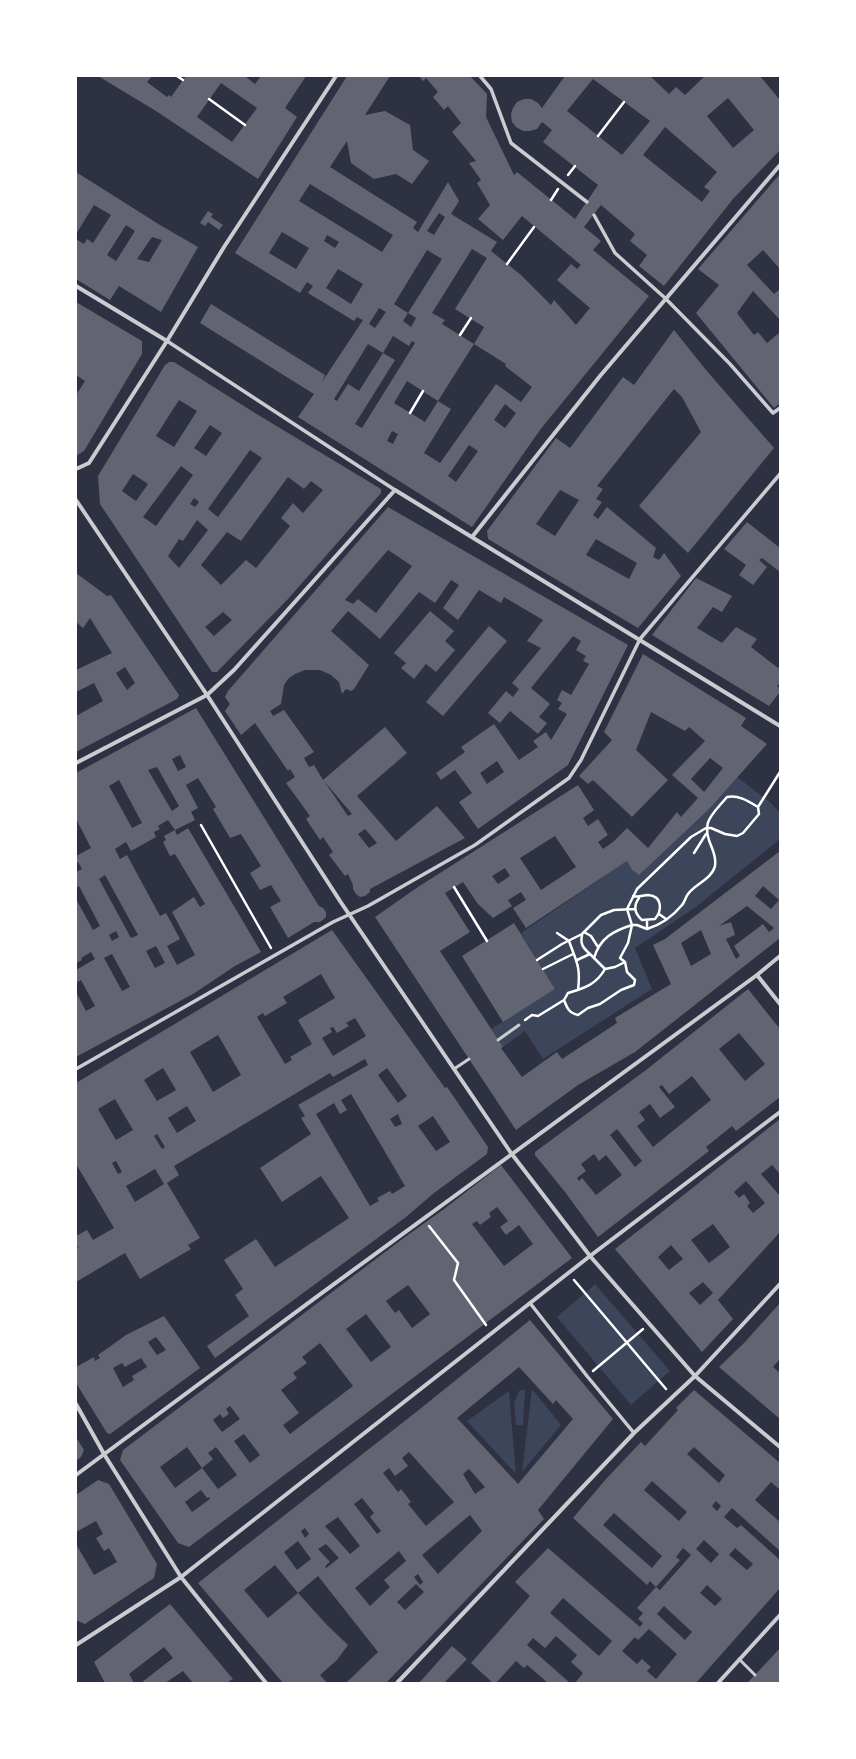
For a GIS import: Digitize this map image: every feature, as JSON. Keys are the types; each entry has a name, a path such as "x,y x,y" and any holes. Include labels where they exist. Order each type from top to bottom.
{"street":[{"path":"76,469 89,464 167,341 224,247 336,76"},
{"path":"480,76 491,89 511,143 587,202"},
{"path":"472,537 600,376 780,165"},
{"path":"594,215 615,253 665,298 730,364 773,413 780,408"},
{"path":"76,286 167,341 395,490 780,726"},
{"path":"76,1069 333,922 368,906 475,845 569,778 582,760 640,639 780,474"},
{"path":"76,763 207,695 234,670 395,490"},
{"path":"76,500 207,695 349,915 511,1153 590,1256 695,1376 780,1447"},
{"path":"76,1475 424,1220 511,1153 757,975 780,956"},
{"path":"757,975 780,1004"},
{"path":"76,1645 181,1577 590,1256 780,1112"},
{"path":"397,1683 634,1433 695,1376 780,1284"},
{"path":"530,1303 634,1433"},
{"path":"76,1404 104,1454 181,1577 266,1683"},
{"path":"718,1683 780,1615"}],"lane":[{"path":"498,1040 519,1025"},
{"path":"454,1069 469,1059"},
{"path":"739,1659 755,1674"}],"path":[{"path":"177,76 183,80"},
{"path":"209,99 245,125"},
{"path":"598,136 624,102"},
{"path":"507,264 534,227"},
{"path":"460,335 471,318"},
{"path":"410,413 423,392"},
{"path":"564,1000 567,1008 573,1014 578,1015 588,1008 600,1004 621,990 634,985 635,980 627,972 625,962 620,958 628,943 632,925 627,909 637,889 691,837 706,828 714,828 725,834 737,836 743,833 758,816 758,807 780,772"},
{"path":"594,958 601,942 615,932 632,925 637,925 647,929 655,927 683,905 687,895 710,875 715,866 715,855 706,833 706,828 710,817 727,797 733,796 758,807"},
{"path":"200,825 276,955"},
{"path":"694,853 706,833"},
{"path":"454,887 487,941"},
{"path":"647,895 654,897 659,901 661,908 655,919 647,921 642,920 637,916 635,909 636,902 639,898 647,895"},
{"path":"633,896 639,898"},
{"path":"537,960 583,933 601,915 614,910 635,909"},
{"path":"659,914 666,919"},
{"path":"647,921 647,929"},
{"path":"557,933 569,941 573,954 577,960 579,974 578,990"},
{"path":"583,933 591,936 598,946"},
{"path":"583,933 581,941 582,946 605,969"},
{"path":"543,970 573,954"},
{"path":"577,960 590,954"},
{"path":"523,1022 532,1016 538,1016 564,1000 568,993 588,987 599,978 605,969 615,967 625,962"},
{"path":"424,1220 458,1263 454,1280 492,1333"},
{"path":"568,1274 673,1397"},
{"path":"587,1376 649,1324"}],"shaded area":[{"path":"737,777 770,802 780,813 780,839 696,907 635,948 652,989 543,1059 525,1031 503,1047 491,1029 555,989 521,933 627,861 632,870 639,875"},
{"path":"595,1284 670,1371 631,1405 557,1317"},
{"path":"525,1389 523,1425 516,1425 514,1403 519,1391"},
{"path":"532,1389 561,1425 522,1472"},
{"path":"509,1391 516,1474 467,1421"}],"building":[{"path":"98,76 152,76 147,82 167,97 169,95 171,97 186,76 245,76 255,84 261,76 306,76 285,108 297,117 258,179 156,111","holes":["221,83 257,108 232,142 197,117"]},
{"path":"347,76 390,76 365,115 385,111 410,125 413,150 429,161 412,184 396,174 374,179 351,163 347,141 330,167 417,222 413,228 418,232 448,182 459,201 451,214 497,242 491,251 521,275 551,305 554,300 576,325 590,308 557,280 571,264 577,269 581,265 522,216 503,240 478,219 490,205 477,183 481,180 469,163 476,161 452,132 461,123 448,106 444,110 433,97 438,92 426,78 423,81 419,76 470,76 487,94 486,117 514,175 517,172 575,219 598,185 543,142 552,130 542,122 537,129 530,131 523,131 516,127 512,122 511,114 517,102 524,99 531,99 538,103 542,108 565,76 650,76 669,94 676,87 685,95 705,76 760,76 780,100 780,150 733,199 664,286 639,266 647,255 630,241 635,234 601,205 584,227 601,241 593,250 649,296 540,430 472,527 298,417 314,394 200,323 211,304 325,375 322,382 363,320 357,317 354,321 308,293 313,286 307,282 300,293 235,253","holes":["593,79 650,121 622,155 567,111","728,98 754,130 733,148 707,116","665,127 717,172 704,187 710,191 702,202 643,155","310,184 393,235 382,252 299,201","439,213 445,217 434,235 427,231","282,232 309,248 296,269 269,253","327,235 339,242 335,248 324,241","472,249 487,258 455,309 484,327 474,344 442,324 445,320 432,313","427,250 442,259 408,313 394,304","338,269 363,284 351,304 326,288","379,308 386,312 375,328 369,324","408,313 416,318 411,327 403,321","393,336 409,346 412,341 415,343 362,428 355,424 395,360 383,353","368,344 383,353 359,391 348,384 337,401 334,399","474,344 506,364 505,366 532,387 521,402 496,384 440,463 424,453 451,409 438,401","407,381 438,401 425,422 394,403","505,404 516,413 505,428 494,420","392,431 398,434 393,444 387,441","469,445 478,451 456,482 448,476"]},
{"path":"76,172 198,247 161,312 119,286 110,300 76,279 76,239 84,244 87,239 93,243 111,215 94,205 76,234","holes":["126,225 135,231 116,261 107,255","152,237 162,240 149,262 137,259"]},
{"path":"780,174 780,269 763,250 747,265 774,294 780,289 780,320 753,291 737,313 754,335 758,332 767,343 779,333 780,334 780,403 774,408 696,313 719,285 698,269"},
{"path":"208,211 213,214 211,217 223,225 219,230 208,222 205,226 200,223"},
{"path":"76,302 142,341 142,354 84,451 76,456 76,395 85,381 76,375"},
{"path":"674,330 706,370 774,448 688,553 639,506 701,432 682,397 674,389 597,486 603,489 596,499 602,502 593,515 598,519 607,507 656,548 653,557 659,560 664,553 681,576 638,628 488,539 487,531 556,438 570,448 623,377 634,385","holes":["560,490 579,500 555,536 536,524","596,539 637,563 629,579 586,555"]},
{"path":"169,362 174,362 381,489 381,493 288,599 217,672 212,672 100,504 98,476 165,365","holes":["179,400 197,411 174,447 156,436","210,425 222,433 206,456 194,448","250,450 262,458 218,517 208,509","181,466 193,475 156,526 143,517","133,474 148,484 136,501 122,491","288,477 304,489 311,481 323,490 303,513 293,503 281,518 290,526 256,568 246,560 221,585 201,565 227,532 241,541","194,498 199,502 195,507 190,504","197,520 208,530 179,568 168,556 179,539 183,541","223,612 232,620 214,636 205,627"]},
{"path":"388,507 628,645 568,765 478,829 459,802 472,793 455,770 441,780 436,773 465,752 461,747 494,724 519,760 538,747 533,741 546,732 551,740 567,714 558,709 562,703 557,700 562,690 571,695 589,664 583,661 586,656 576,650 581,641 573,636 531,688 550,704 539,717 547,723 538,734 510,711 500,723 488,713 506,691 513,697 519,689 512,683 541,648 527,641 543,620 504,597 501,603 479,590 458,620 443,608 459,585 451,580 435,603 419,592 380,639 348,611 331,631 369,665 354,689 351,691 346,689 342,694 339,682 331,675 320,670 305,670 288,679 284,685 281,704 270,711 273,716 284,710 314,752 304,758 309,767 314,765 323,780 385,727 407,753 357,796 396,841 437,806 465,838 370,889 370,892 365,896 360,897 353,889 353,885 348,874 345,876 329,855 333,852 323,837 320,840 306,819 310,816 286,783 295,777 290,769 288,771 255,723 241,735 225,711 230,704 225,697 228,691","holes":["388,550 412,566 376,613 358,599 353,604 345,600","497,761 504,772 487,784 480,773","324,781 352,814 348,816","365,829 377,843 369,848 358,834"]},
{"path":"747,522 780,548 780,572 762,558 759,560 767,567 753,585 739,575 746,565 724,549"},
{"path":"76,573 107,596 111,595 179,695 177,699 76,752 76,716 103,701 94,683 76,692 76,670 112,653 90,618 83,628 76,622","holes":["125,667 135,683 127,690 116,673"]},
{"path":"696,578 732,596 722,612 713,607 697,628 722,643 736,627 757,639 751,647 778,668 780,666 780,683 777,686 780,689 780,692 769,706 652,635"},
{"path":"430,611 454,631 445,641 455,650 436,672 426,664 414,679 401,668 406,663 394,653"},
{"path":"489,626 507,641 443,716 426,702"},
{"path":"643,654 746,718 741,726 767,744 709,809 639,875 632,870 627,861 526,928 513,908 526,900 521,892 508,900 512,906 493,918 478,904 463,882 445,893 470,932 440,951 503,1047 501,1048 522,1077 557,1052 562,1059 617,1023 615,1018 671,984 653,945 665,939 780,851 780,938 635,1052 578,1085 516,1130 375,917 418,887 578,785 594,810 583,818 588,826 598,819 608,835 598,842 603,849 613,842 627,828 648,848 677,812 681,817 698,798 672,775 705,741 689,727 685,731 651,712 636,750 668,780 632,817 593,780 588,784 579,776 612,740 604,732","holes":["710,758 723,768 704,792 691,779","555,836 576,867 541,890 520,858","505,868 510,876 498,884 492,876","763,886 779,900 771,909 755,896","747,906 774,928 769,932 763,924 734,946 740,956 736,959 726,939 735,935 731,922 719,926","701,930 711,954 691,966 681,943"]},
{"path":"196,708 319,906 326,912 326,917 320,922 314,922 288,938 270,907 281,901 271,885 260,890 250,873 261,866 241,834 230,838 213,809 216,807 198,778 186,785 198,808 191,812 195,820 175,830 177,835 188,828 261,952 235,966 193,994 76,1057 76,992 86,1011 95,1006 81,980 76,983 76,970 95,959 91,952 76,963 76,899 93,930 100,926 79,886 76,888 76,872 82,869 78,862 76,863 76,856 91,848 76,819 76,773","holes":["180,755 186,767 178,771 172,759","157,767 179,806 172,811 148,770","119,780 142,823 132,828 109,786","168,820 175,830 164,836 166,840 163,842 170,856 175,854 205,904 200,907 194,897 172,912 195,955 177,965 167,946 180,939 166,913 160,916 127,855 120,859 115,849 126,842 131,851 156,837 154,832 160,829 158,826","105,875 138,935 131,938 99,879","116,931 119,937 112,941 109,935","156,946 165,963 155,968 146,951","112,954 130,987 122,991 104,958"]},
{"path":"514,923 555,989 503,1022 462,956"},
{"path":"332,930 445,1088 447,1087 488,1147 487,1154 434,1193 406,1217 215,1358 207,1346 249,1316 235,1295 243,1289 224,1260 256,1239 275,1267 349,1218 321,1176 282,1202 260,1168 311,1134 301,1118 305,1116 298,1105 368,1065 365,1059 333,1077 330,1073 174,1166 179,1175 167,1183 200,1238 188,1245 191,1249 140,1279 125,1253 76,1282 76,1249 78,1248 76,1244 76,1236 87,1230 93,1240 114,1228 76,1164 76,1083","holes":["321,974 335,998 298,1020 312,1044 290,1057 292,1060 285,1064 257,1017 263,1013 265,1016 287,1003 283,997","355,1018 366,1036 333,1056 322,1038 332,1032 330,1028 333,1027 337,1033 349,1026 346,1023","218,1035 241,1075 213,1092 190,1052","163,1068 176,1090 157,1101 144,1080","387,1068 407,1096 398,1103 378,1075","351,1094 405,1186 392,1194 390,1191 377,1198 379,1201 370,1206 316,1114 334,1103 340,1114 347,1110 341,1100","115,1099 133,1130 116,1140 98,1109","187,1106 196,1121 177,1133 168,1118","398,1114 402,1124 395,1127 390,1119","433,1116 450,1142 436,1151 418,1126","157,1134 165,1147 162,1149 154,1136","116,1161 122,1172 118,1174 112,1163","155,1169 164,1184 135,1202 126,1186"]},
{"path":"748,989 780,1029 780,1097 736,1131 732,1126 706,1147 709,1151 598,1237 565,1192 535,1155 535,1152 646,1070","holes":["739,1033 765,1064 745,1081 719,1049","692,1076 711,1100 653,1147 637,1126 645,1120 639,1112 650,1104 660,1118 675,1107 659,1087 662,1085 669,1094","617,1129 642,1161 635,1167 610,1135","594,1154 599,1161 606,1155 622,1175 596,1195 582,1178 579,1181 577,1178 586,1171 581,1164"]},
{"path":"780,1119 780,1174 772,1165 761,1174 780,1196 780,1232 718,1300 733,1319 702,1352 615,1249","holes":["746,1181 765,1203 753,1213 747,1206 750,1203 744,1194 739,1198 734,1192","713,1224 730,1247 709,1263 691,1240","671,1245 683,1259 669,1270 658,1257","703,1282 713,1293 700,1305 689,1293"]},
{"path":"501,1165 572,1258 189,1547 178,1543 120,1460 123,1450","holes":["497,1207 508,1221 500,1227 506,1235 519,1225 533,1244 504,1266 472,1224 477,1221 480,1225 491,1217 489,1213","408,1285 430,1314 412,1328 399,1310 395,1313 386,1301","366,1314 391,1347 371,1362 346,1329","320,1343 353,1386 290,1434 283,1425 299,1413 281,1390 297,1378 293,1373 307,1363 302,1357","230,1406 240,1419 222,1432 213,1420 220,1414 223,1418 229,1414 226,1409","244,1434 260,1455 250,1463 234,1441","187,1447 202,1468 175,1488 160,1467","216,1447 237,1475 218,1489 202,1468 213,1459 208,1453","201,1490 207,1498 209,1497 210,1499 192,1512 185,1502"]},
{"path":"780,1303 780,1359 773,1367 780,1373 780,1419 719,1367 744,1343"},
{"path":"164,1316 200,1368 110,1434 107,1433 76,1383 76,1367 94,1357 95,1361 100,1358 98,1355 126,1335","holes":["156,1337 166,1350 157,1355 148,1342","141,1358 147,1367 132,1376 134,1380 123,1387 113,1368 122,1363 125,1367"]},
{"path":"530,1320 613,1419 538,1510 544,1519 386,1683 346,1683 378,1652 318,1576 298,1593 327,1625 348,1645 337,1660 320,1675 327,1683 283,1683 198,1583 420,1409","holes":["519,1367 553,1404 556,1400 573,1419 518,1484 457,1418","409,1452 454,1502 426,1526 408,1504 411,1502 401,1489 398,1492 383,1473 389,1468 395,1476 408,1466 402,1458","469,1469 485,1487 475,1494 463,1474","362,1498 374,1513 370,1517 381,1531 377,1534 354,1504","470,1515 482,1531 438,1574 422,1555","338,1517 360,1546 350,1554 325,1526","305,1528 309,1534 305,1538 301,1531","298,1541 311,1559 297,1570 284,1552","326,1544 339,1558 325,1569 326,1565 330,1562 318,1549","399,1551 406,1561 384,1580 390,1587 370,1606 355,1588","275,1565 298,1593 268,1618 244,1590","418,1574 423,1582 420,1585 414,1577","416,1584 424,1592 405,1610 397,1602"]},
{"path":"694,1390 780,1463 780,1490 771,1482 755,1500 780,1522 780,1551 732,1508 724,1517 737,1528 741,1525 780,1560 780,1588 696,1683 575,1683 583,1673 571,1662 577,1655 556,1636 545,1648 533,1638 527,1645 570,1683 548,1683 527,1665 524,1668 516,1661 496,1683 493,1683 471,1663 530,1596 515,1582 548,1548 640,1627 643,1623 638,1619 643,1613 637,1608 656,1587 650,1581 647,1585 573,1518 606,1479 641,1442 645,1446 678,1410 676,1408","holes":["694,1447 725,1475 719,1483 687,1454","652,1481 687,1512 679,1521 644,1490","716,1501 721,1506 717,1511 712,1506","614,1513 662,1556 652,1568 603,1525","704,1540 719,1554 711,1563 696,1549","683,1548 691,1555 660,1590 656,1587 680,1560 676,1557","735,1548 753,1564 747,1570 729,1555","707,1585 722,1599 715,1606 700,1593","563,1598 612,1641 599,1656 550,1613","664,1606 692,1632 685,1640 657,1614","649,1629 677,1654 656,1679 647,1671 651,1667 642,1659 637,1664 622,1651 635,1637 638,1640"]},
{"path":"76,1437 84,1450 81,1457 76,1461"},
{"path":"98,1480 109,1484 157,1564 154,1578 85,1624 76,1620 76,1544 94,1575 117,1562 109,1548 104,1551 96,1538 103,1534 96,1521 76,1532 76,1495"},
{"path":"170,1604 233,1679 226,1683 193,1683 183,1671 165,1683 141,1683 173,1658 164,1647 129,1674 134,1683 105,1683 94,1662"},
{"path":"452,1646 467,1659 444,1683 419,1683"},
{"path":"780,1648 780,1683 747,1683 755,1675"}]}
